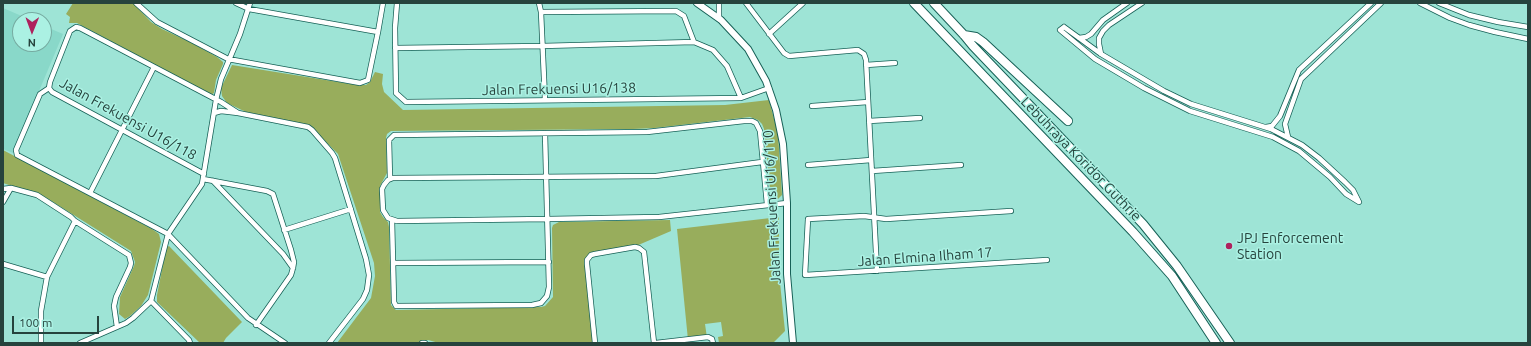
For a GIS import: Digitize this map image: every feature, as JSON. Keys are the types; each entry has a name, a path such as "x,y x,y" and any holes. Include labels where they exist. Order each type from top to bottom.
{"highway":[{"name":"Lebuhraya Koridor Guthrie","path":"914,3 1143,243 1172,276 1216,343"},
{"name":"Lebuhraya Koridor Guthrie","path":"934,3 1142,224 1177,266 1230,343"},
{"path":"964,35 976,37 983,42 1068,122"}],"street":[{"path":"136,3 157,22 228,59 363,83 370,77 383,3"},
{"path":"236,3 249,9 378,32"},
{"path":"80,343 117,327 133,318 151,301 168,234 199,190 204,176 221,78 240,34 250,3"},
{"path":"397,3 395,28 396,48 694,42 713,50 727,66 740,98"},
{"path":"540,3 545,100"},
{"name":"Jalan Frekuensi U16/110","path":"697,3 719,19 748,49 769,88 776,110 782,138 787,203 787,274 794,343"},
{"path":"719,3 719,19"},
{"path":"746,3 784,53 789,56 858,50 864,54 866,65 877,271"},
{"path":"769,34 803,3"},
{"path":"1079,38 1092,34 1103,20 1127,3"},
{"path":"1101,54 1098,44 1103,31 1109,25 1142,3"},
{"path":"1266,127 1272,126 1280,116 1299,70 1370,3"},
{"path":"1288,137 1285,124 1301,79 1381,3"},
{"path":"1420,3 1450,18 1469,25 1528,39"},
{"path":"1439,3 1469,15 1528,27"},
{"path":"541,12 676,11 684,16 694,42"},
{"name":"Jalan Frekuensi U16/118","path":"204,176 122,130 57,96 49,88 51,76 70,31 76,27 80,28 238,113"},
{"path":"1064,27 1079,38 1101,54 1147,83 1191,104 1266,127 1302,145 1320,158 1345,182 1359,202 1346,194 1330,177 1299,151 1273,137 1190,111 1162,97 1095,59 1060,30 1064,27"},
{"name":"Jalan Frekuensi U16/138","path":"396,48 396,94 406,102 740,98 769,88"},
{"path":"866,65 895,63"},
{"path":"90,193 154,67"},
{"path":"49,88 40,94 16,154 168,234 248,318 256,325 285,343"},
{"path":"812,106 868,102"},
{"path":"214,113 238,113 303,126 312,130 335,158 368,266 369,275 367,290 363,299 329,343"},
{"path":"869,121 920,118"},
{"path":"390,178 389,140 394,134 652,132 744,120 756,123 760,131 767,204"},
{"path":"392,220 394,302 396,306 536,304 544,300 549,292 545,133"},
{"path":"808,165 871,160"},
{"path":"762,162 656,176 390,178 382,189 383,210 392,220 548,219 659,217 787,203"},
{"path":"872,171 962,165"},
{"path":"204,176 213,180 268,191 273,194 294,262 291,275 256,325"},
{"path":"213,180 283,254 293,268"},
{"path":"3,202 11,188"},
{"path":"3,189 11,188 37,196 126,252 130,258 130,267 116,297 114,306 117,327"},
{"path":"284,230 351,209"},
{"path":"874,218 886,219 1011,211"},
{"name":"Jalan Elmina Ilham 17","path":"874,218 864,216 808,220 805,276 1047,260"},
{"path":"41,343 41,311 47,277 75,221"},
{"path":"595,343 587,260 591,255 635,247 644,252 655,343 708,337 712,339 713,343"},
{"path":"393,263 548,262"},
{"path":"3,264 47,277"},
{"path":"151,301 189,340 190,343"},
{"path":"91,338 96,343"}],"shaded area":[{"path":"73,3 133,3 151,22 162,29 192,43 223,62 216,80 214,93 211,95 77,23 69,23 70,17 66,14"},
{"path":"3,8 12,12 12,52 52,52 52,29 63,34 13,153 3,149"},
{"path":"232,65 357,85 366,85 370,82 375,72 383,74 382,84 384,92 403,110 725,105 769,100 778,134 782,195 778,199 771,199 764,129 758,120 750,117 655,128 633,129 391,131 387,134 386,138 387,173 380,186 380,212 388,222 389,227 391,305 396,310 545,306 553,297 552,228 553,225 559,222 670,220 671,231 636,246 597,252 587,263 595,343 439,343 428,340 418,343 337,343 371,298 375,276 374,263 338,154 309,125 246,112 227,103 222,96 221,88"},
{"path":"3,150 159,234 161,242 148,295 141,306 130,316 125,319 119,314 120,297 135,262 131,251 45,197 3,183"},
{"path":"779,217 779,273 785,331 773,343 719,343 718,337 723,336 721,322 705,324 707,338 688,340 677,229"},
{"path":"169,246 242,322 223,343 200,343 157,302 165,254 167,247"}],"place":[{"name":"JPJ Enforcement Station","path":"1229,246"}]}
